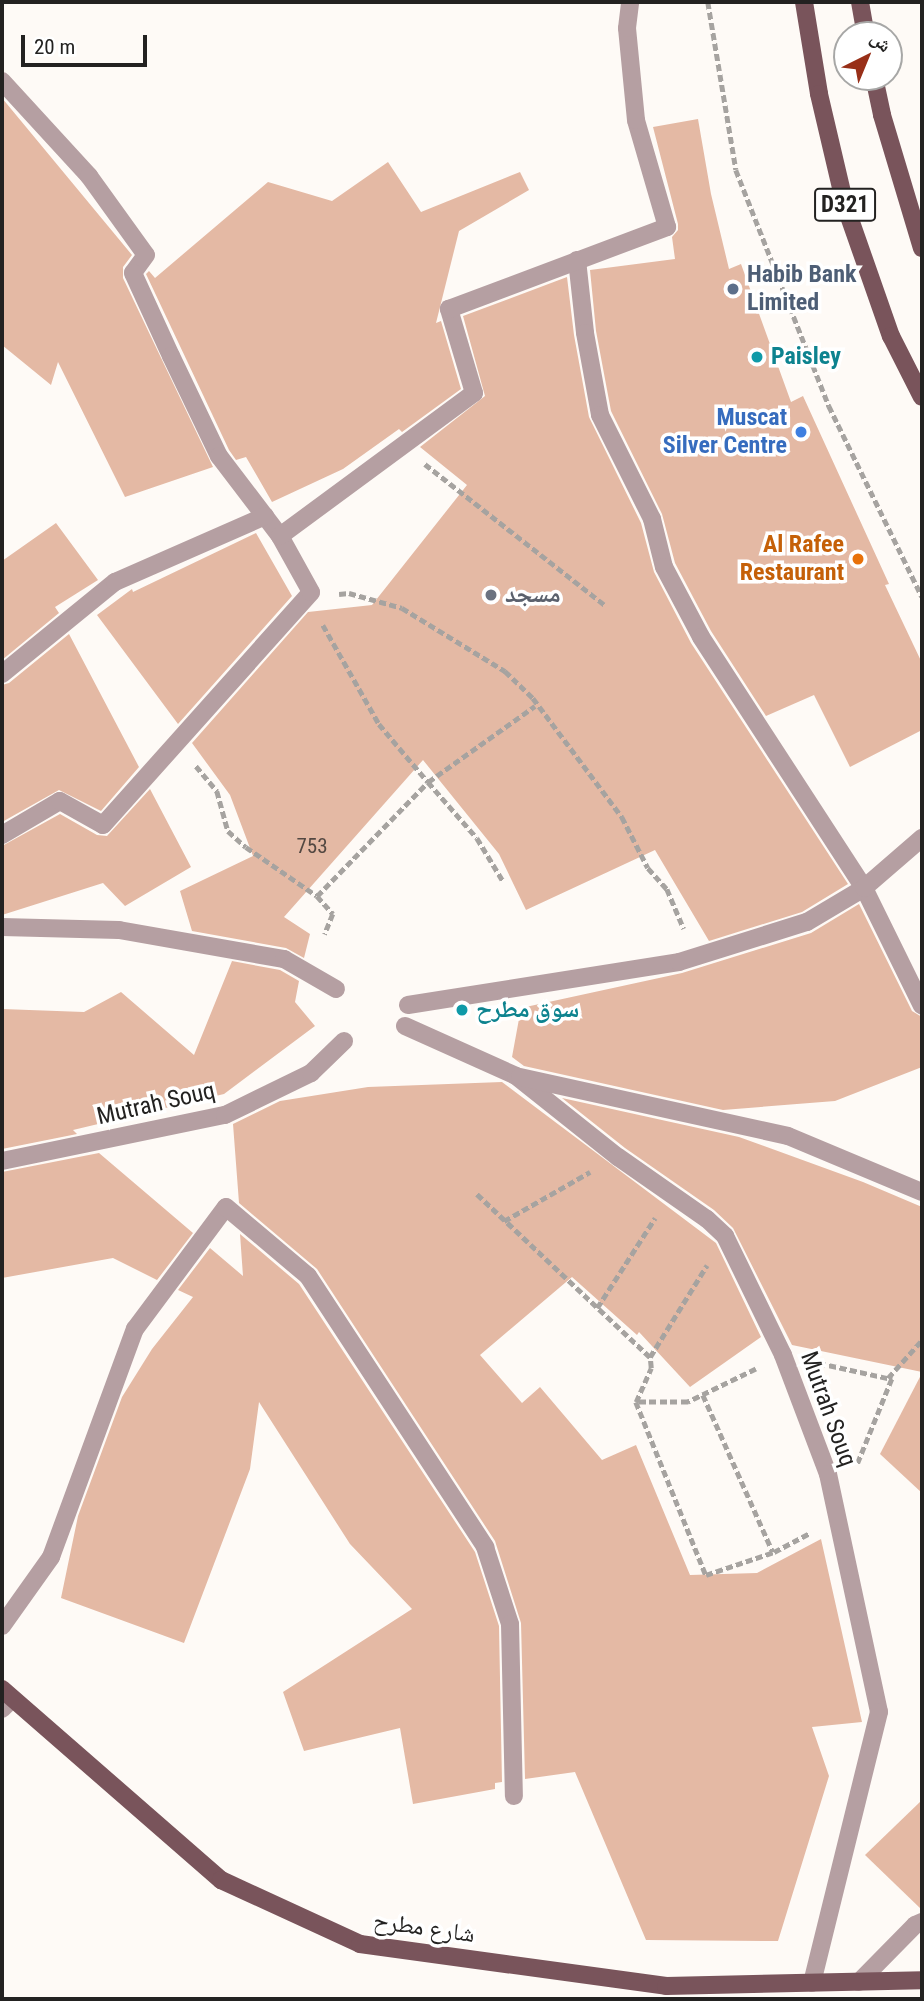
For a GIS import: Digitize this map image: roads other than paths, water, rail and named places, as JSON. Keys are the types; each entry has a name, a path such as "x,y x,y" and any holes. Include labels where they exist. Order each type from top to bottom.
{"main road":[{"name":"D321","path":"804,2 819,94 845,205 891,336 922,397"},
{"path":"860,2 863,21"},
{"name":"D321","path":"877,91 881,115 922,248"},
{"name":"شارع مطرح","path":"5,1699 221,1880 360,1944 666,1993 812,1983 922,1980"}],"street":[{"path":"280,536 474,393 449,309 667,227 636,120 627,28 630,2"},
{"path":"2,81 89,176 146,255 133,273 219,456 280,536 311,592 103,825 60,801 2,835"},
{"path":"577,260 585,333 600,415 652,519 664,567 701,637 864,888 922,1006"},
{"path":"2,674 115,582 265,516"},
{"path":"408,1005 686,960 807,922 864,888 922,838"},
{"path":"2,927 119,930 284,959 336,989"},
{"name":"Mutrah Souq","path":"405,1026 516,1076 724,1236 783,1355 828,1474 879,1712 812,1983"},
{"name":"Mutrah Souq","path":"2,1161 225,1115 311,1073 344,1041"},
{"path":"516,1076 788,1136 922,1192"},
{"path":"2,1626 51,1557 135,1329 226,1207 308,1276 485,1547 510,1624 514,1796"},
{"path":"859,1982 915,1925 922,1922"}],"place":[{"name":"Habib Bank Limited","path":"733,289"},
{"name":"Paisley","path":"757,357"},
{"name":"Muscat Silver Centre","path":"801,432"},
{"name":"Al Rafee Restaurant","path":"858,559"},
{"name":"مسجد","path":"491,595"},
{"name":"سوق مطرح","path":"462,1010"}]}
